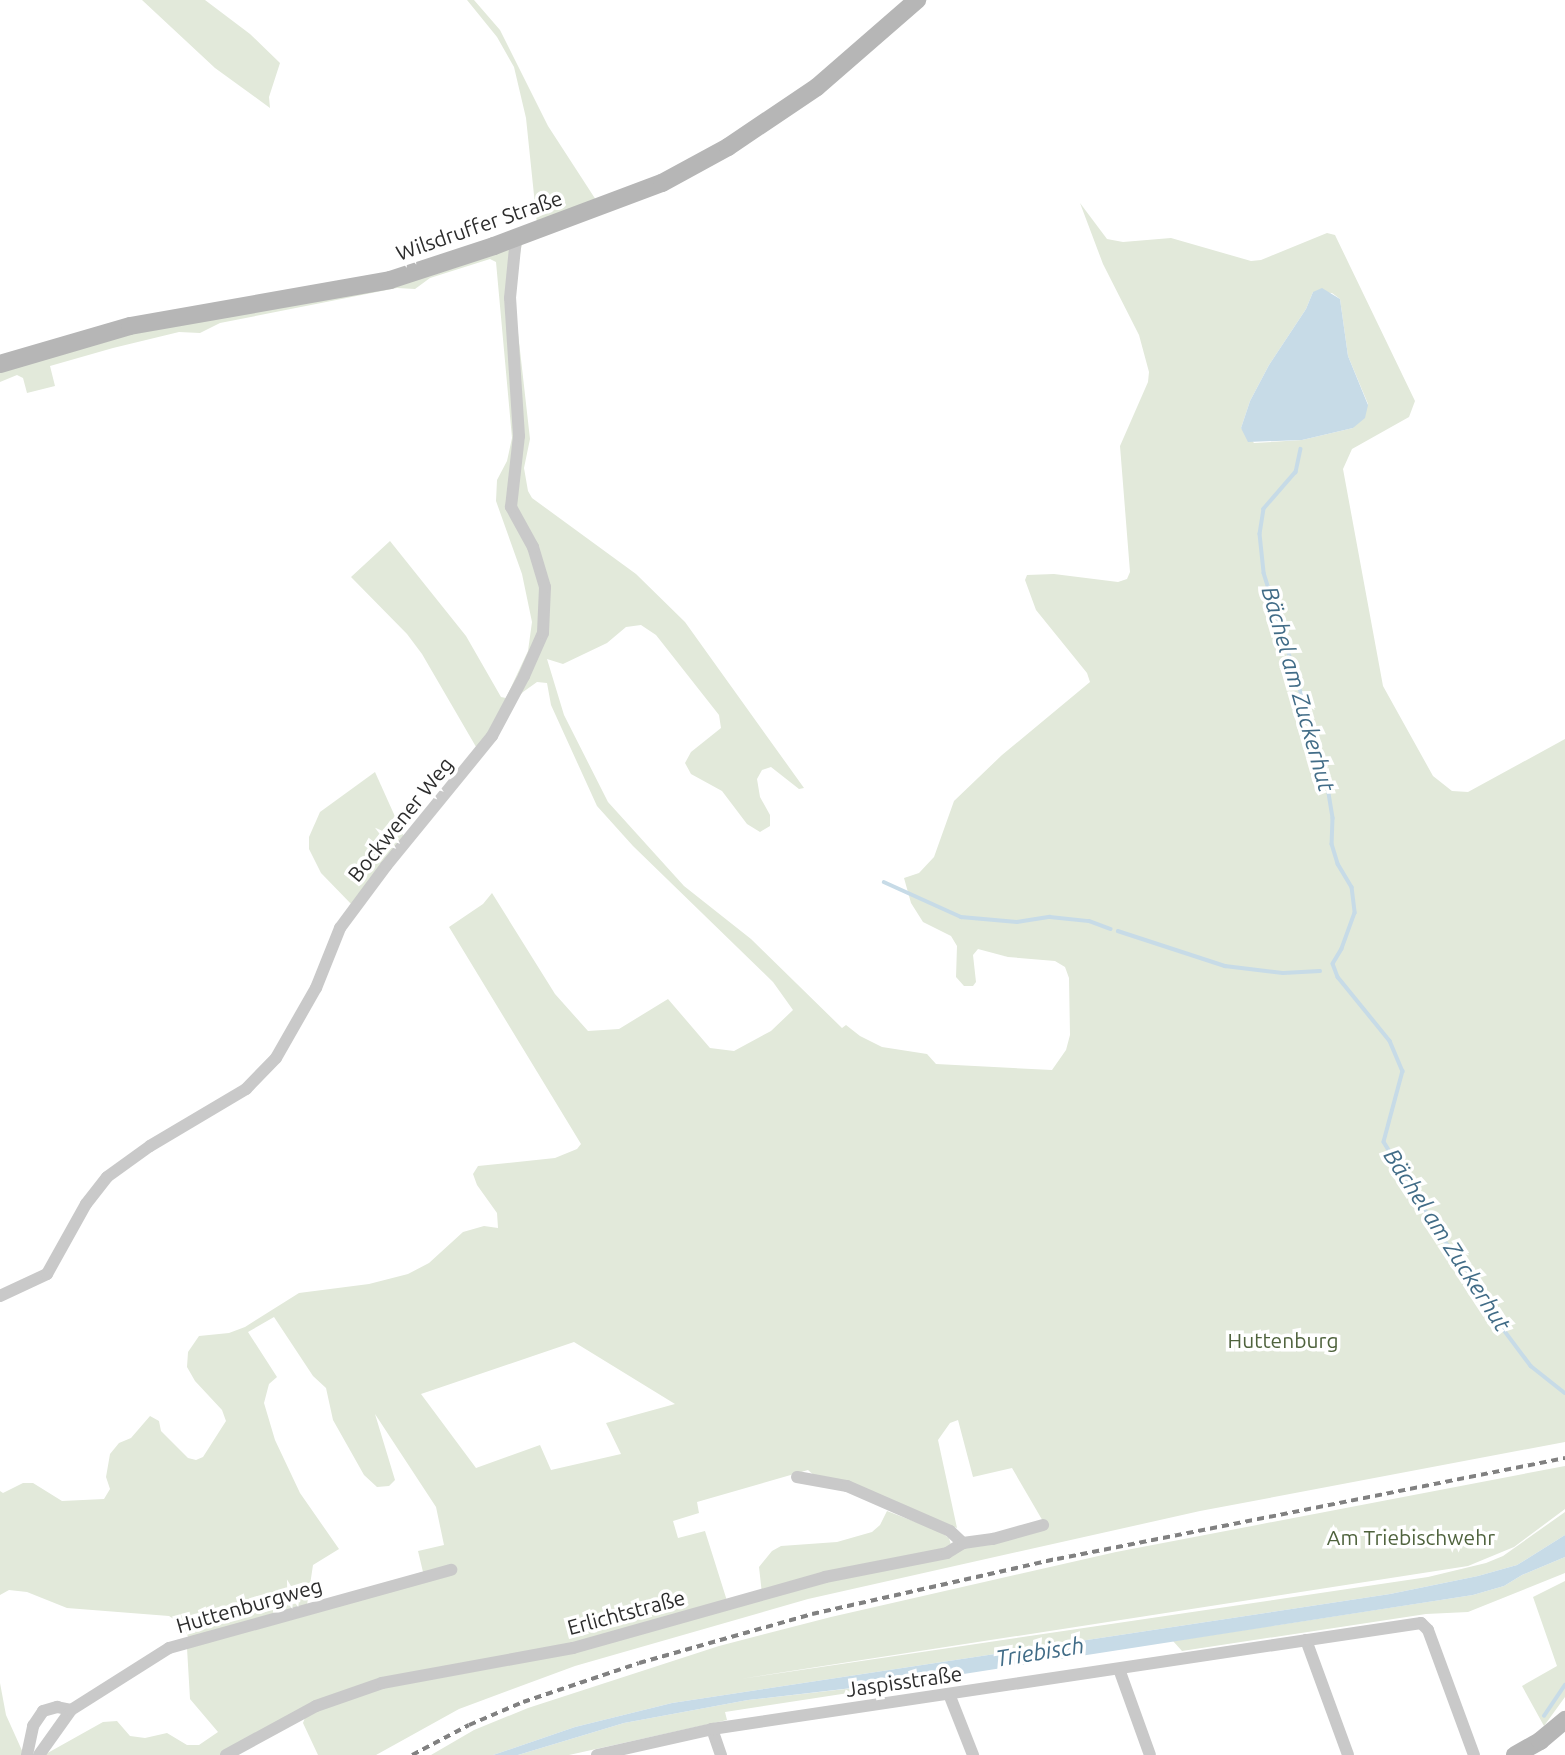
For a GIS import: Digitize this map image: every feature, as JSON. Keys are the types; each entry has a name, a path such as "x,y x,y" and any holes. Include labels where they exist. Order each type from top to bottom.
{"main road":[{"name":"Wilsdruffer Straße","path":"0,364 130,326 390,281 516,238 662,183 718,154 817,87 917,0"},
{"path":"1515,1755 1541,1741 1565,1720"}],"street":[{"name":"Bockwener Weg","path":"0,1296 47,1274 86,1205 107,1177 150,1146 246,1088 276,1058 316,988 340,928 386,866 492,736 524,676 543,633 545,587 533,547 511,507 519,436 510,298 516,238"},
{"path":"797,1477 847,1486 950,1531 963,1543"},
{"name":"Erlichtstraße","path":"226,1755 316,1706 382,1683 573,1648 825,1577 947,1553 963,1543 993,1539 1043,1525"},
{"name":"Huttenburgweg","path":"39,1755 71,1710 169,1648 451,1570"},
{"name":"Jaspisstraße","path":"597,1755 712,1729 1391,1627 1425,1625 1474,1755"},
{"path":"1306,1640 1348,1755"},
{"path":"1119,1669 1150,1755"},
{"path":"950,1694 973,1755"},
{"name":"Huttenburgweg","path":"27,1755 33,1726 43,1711 57,1707 71,1710"},
{"path":"712,1729 721,1755"}],"green space":[{"path":"142,0 205,0 250,34 280,63 269,97 270,108 215,68"},
{"path":"467,0 474,0 500,30 548,126 596,200 537,224 526,118 514,67 497,37"},
{"name":"Huttenburg","path":"1080,203 1107,239 1123,242 1171,238 1251,261 1261,260 1327,233 1335,235 1415,401 1409,417 1352,449 1343,469 1383,686 1433,776 1452,791 1468,792 1565,739 1565,1442 1200,1511 808,1599 575,1666 459,1709 376,1755 318,1755 303,1723 307,1712 226,1755 44,1755 103,1722 117,1721 130,1736 145,1738 167,1733 187,1745 199,1745 218,1732 190,1699 187,1648 189,1639 183,1625 169,1616 67,1608 27,1592 9,1590 0,1595 0,1491 3,1493 23,1483 33,1483 62,1501 104,1499 110,1489 106,1477 110,1454 119,1443 131,1438 150,1416 159,1421 161,1431 188,1458 196,1460 203,1457 226,1421 222,1410 195,1381 187,1367 188,1352 199,1336 229,1333 245,1327 299,1293 369,1284 408,1274 429,1263 463,1232 484,1226 498,1228 497,1213 477,1185 473,1174 478,1166 555,1158 577,1149 581,1144 449,927 483,904 492,893 555,994 588,1031 619,1029 668,999 710,1048 734,1051 771,1031 793,1010 773,982 633,846 597,806 551,705 547,683 537,682 509,706 479,752 422,654 407,634 351,577 390,541 466,636 501,697 506,698 528,651 532,622 522,574 496,501 497,480 507,461 512,438 496,262 490,259 430,278 415,289 397,288 220,323 200,333 179,332 113,348 50,366 55,386 27,393 23,378 17,375 0,382 0,364 522,244 515,278 516,315 530,439 524,468 528,491 532,498 636,574 685,622 804,788 799,789 771,767 762,770 757,779 760,797 770,815 770,826 760,832 747,824 722,791 691,774 685,763 691,752 721,728 719,715 656,635 641,625 626,627 607,643 563,664 547,659 564,715 608,802 684,886 751,939 842,1028 846,1025 882,1047 927,1054 936,1064 1052,1070 1066,1050 1070,1035 1069,978 1065,967 1055,961 1008,957 978,949 973,955 976,982 973,986 964,986 956,977 957,946 951,936 923,922 911,903 904,878 919,873 934,857 954,801 1002,755 1090,682 1087,673 1036,610 1025,580 1027,575 1054,574 1118,582 1127,579 1130,572 1120,446 1148,382 1149,372 1139,335 1103,264","holes":["1313,292 1332,293 1340,299 1348,356 1368,404 1353,428 1302,440 1254,443 1241,428 1250,401 1269,365 1306,309","274,1317 313,1376 326,1388 333,1420 364,1475 377,1487 389,1486 395,1480 375,1414 436,1507 444,1545 418,1551 423,1572 307,1605 313,1565 339,1549 300,1493 275,1440 264,1403 269,1384 277,1377 248,1332","574,1342 675,1404 606,1423 621,1454 551,1470 540,1445 476,1468 421,1394","958,1420 973,1477 1012,1468 1044,1523 951,1545 949,1538 939,1531 887,1511 880,1525 872,1532 837,1542 781,1546 772,1551 759,1567 762,1594 728,1604 705,1531 678,1538 673,1521 699,1513 697,1502 808,1470 817,1478 957,1528 938,1440 950,1423"]},
{"path":"375,772 406,841 354,907 321,873 309,849 309,837 320,812"},
{"name":"Am Triebischwehr","path":"1565,1466 1565,1509 1514,1547 1468,1566 740,1679 1428,1577 1486,1563 1503,1556 1565,1512 1565,1535 1517,1565 1478,1576 1390,1594 672,1703 575,1727 493,1755 431,1755 474,1730 528,1708 719,1646 831,1617 1116,1552"},
{"path":"1565,1557 1565,1573 1468,1612 1426,1614 1182,1651 1173,1641 1473,1595 1504,1586 1522,1575"},
{"path":"1565,1581 1565,1697 1544,1726 1522,1686 1557,1666 1533,1597"},
{"path":"0,1683 6,1715 24,1755 0,1755"},
{"path":"863,1687 855,1692 725,1712 727,1720 569,1755 518,1755 624,1723 748,1700"}],"water":[{"path":"1322,288 1340,299 1348,356 1368,405 1365,418 1353,428 1302,440 1248,442 1241,428 1250,401 1269,365 1306,309 1313,292"},
{"name":"Triebisch","path":"1565,1535 1565,1557 1522,1575 1504,1586 1473,1595 938,1678 748,1700 624,1723 518,1755 493,1755 575,1727 672,1703 1390,1594 1478,1576 1517,1565"}],"waterway":[{"name":"Bächel am Zuckerhut","path":"1301,449 1296,472 1264,509 1260,534 1264,573 1325,769 1333,818 1332,844 1338,864 1352,887 1355,913 1342,949 1333,964 1338,977 1390,1041 1403,1071 1384,1142 1441,1236 1464,1265 1501,1326 1531,1366 1565,1393"},
{"path":"884,882 961,917 1017,922 1050,917 1089,921 1111,929"},
{"path":"1118,931 1225,966 1283,973 1320,971"},
{"path":"1544,1716 1565,1685"}],"railway":[{"path":"412,1755 469,1725 523,1702 639,1663 812,1614 1057,1559 1565,1458"}]}
